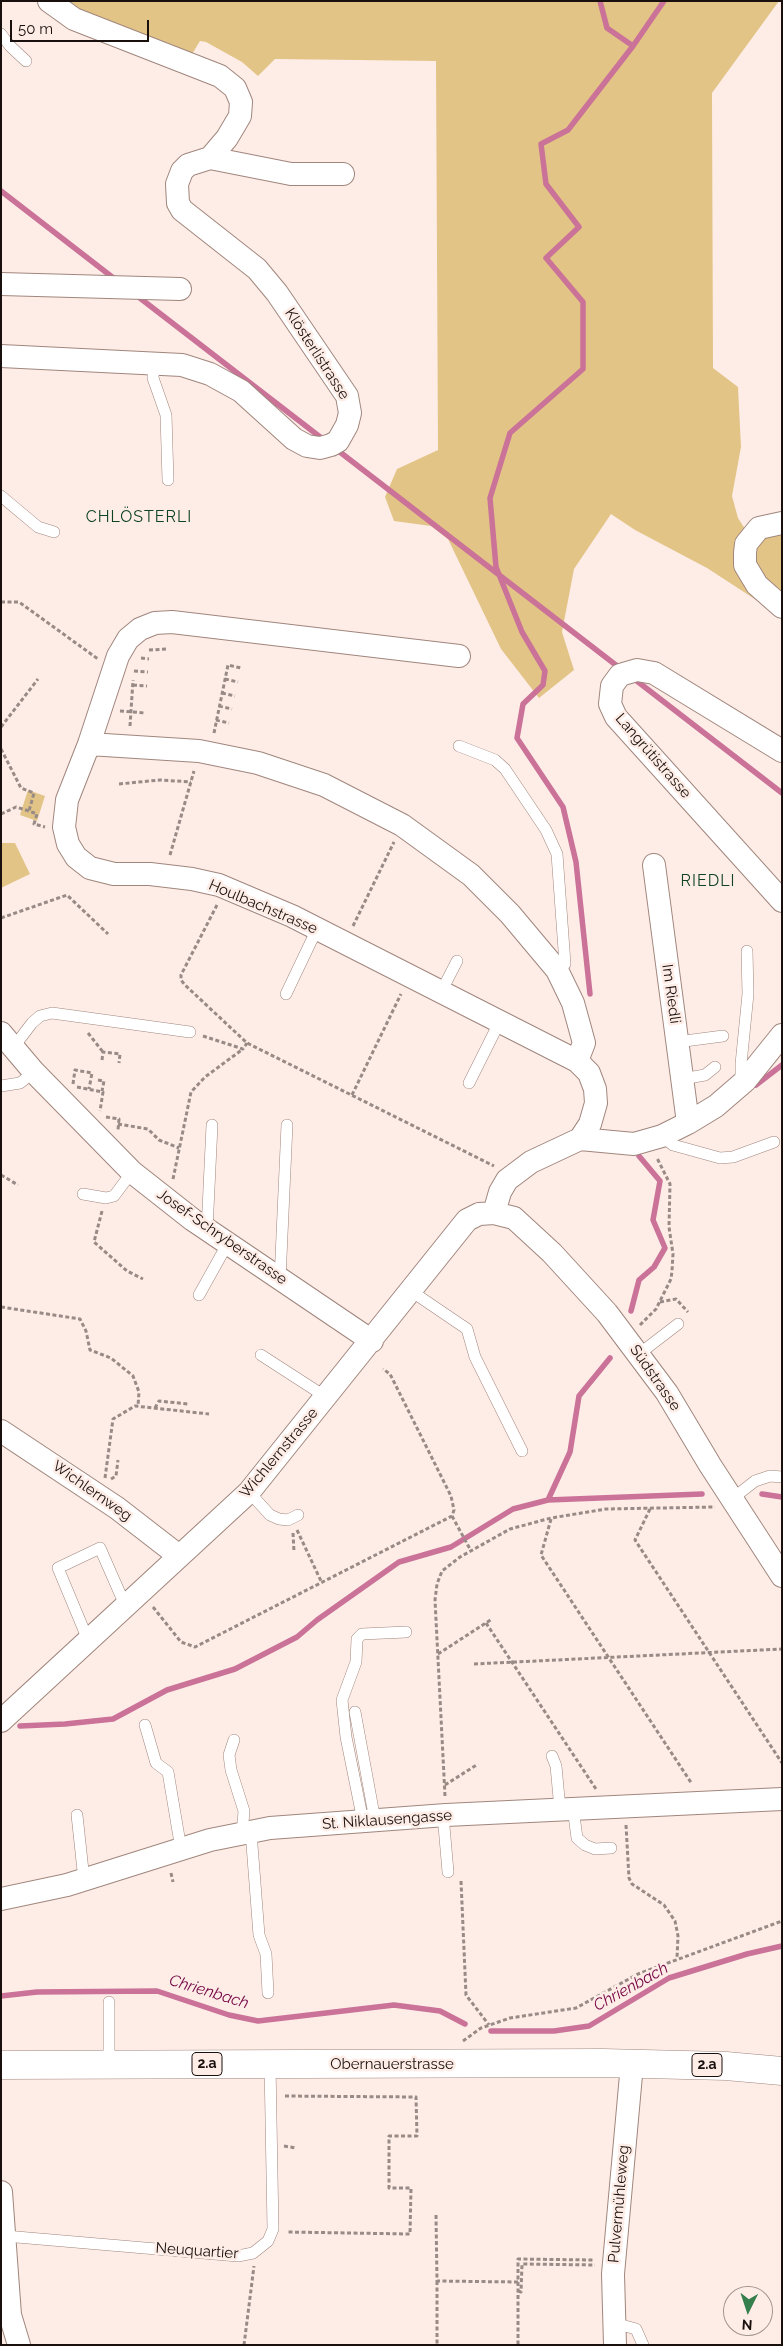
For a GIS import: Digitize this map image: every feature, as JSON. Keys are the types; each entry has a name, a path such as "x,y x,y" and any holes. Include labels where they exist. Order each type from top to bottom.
{"main road":[{"name":"Obernauerstrasse","path":"1,2066 632,2064 726,2066 782,2071"}],"street":[{"path":"49,1 74,19 220,76 235,88 241,102 240,116 227,138 210,158 291,174 343,174"},
{"name":"Klösterlistrasse","path":"1,356 154,362 182,365 223,381 254,401 294,439 313,448 326,448 338,441 347,425 350,413 347,396 276,293 257,270 238,253 189,217 178,203 177,184 182,171 196,161 210,158"},
{"path":"1,284 180,290"},
{"path":"782,523 759,528 746,544 745,565 757,585 782,607"},
{"name":"Houlbachstrasse","path":"459,656 172,622 155,623 140,628 128,639 127,668 89,744 67,800 64,827 68,844 76,858 90,868 114,874 150,874 192,879 219,885 317,928 577,1061 589,1073 595,1089 596,1103 590,1124 580,1139"},
{"name":"Langrütistrasse","path":"782,751 654,673 637,670 620,674 612,686 610,704 616,717 782,901"},
{"path":"89,744 199,751 258,763 324,785 402,825 471,875 510,914 557,970 573,1003 584,1043 577,1061"},
{"name":"Im Riedli","path":"654,865 688,1123"},
{"path":"494,1213 500,1192 507,1180 531,1162 580,1139 634,1144 655,1138 688,1123 716,1106 745,1081 782,1036"},
{"name":"Josef-Schryberstrasse","path":"7,1041 34,1072 132,1172 207,1230 372,1340"},
{"name":"Wichlernstrasse","path":"1,1721 249,1492 467,1220 479,1214 494,1213"},
{"name":"Südstrasse","path":"494,1213 514,1218 552,1253 607,1313 667,1393 726,1502 782,1576"},
{"name":"Wichlernweg","path":"1,1431 117,1508 179,1556"},
{"name":"St. Niklausengasse","path":"1,1898 84,1880 182,1850 270,1828 369,1821 446,1808 566,1809 782,1799"},
{"name":"Pulvermühleweg","path":"614,2334 613,2274 632,2064"},
{"path":"1,2192 5,2236 6,2315 19,2345"}],"lane":[{"path":"1,34 10,46 26,61"},
{"path":"154,362 153,378 166,415 168,480"},
{"path":"1,496 38,527 54,532"},
{"path":"460,746 495,760 505,769 546,830 557,854 565,964 557,970"},
{"path":"286,994 317,928"},
{"path":"745,1081 741,1075 740,1064 748,994 747,952"},
{"path":"441,992 457,961"},
{"path":"7,1041 40,1016 52,1013 190,1032"},
{"path":"469,1083 500,1021"},
{"path":"677,1042 724,1036"},
{"path":"682,1079 705,1075 715,1067"},
{"path":"1,1086 20,1083 34,1072"},
{"path":"207,1230 212,1125"},
{"path":"280,1279 287,1125"},
{"path":"655,1138 720,1158 733,1157 774,1142"},
{"path":"83,1194 104,1198 114,1196 132,1172"},
{"path":"199,1295 228,1243"},
{"path":"411,1291 467,1329 475,1357 522,1450"},
{"path":"639,1354 678,1324"},
{"path":"261,1355 326,1397"},
{"path":"726,1502 755,1481 770,1476 782,1477"},
{"path":"249,1492 270,1515 288,1520 298,1514"},
{"path":"88,1640 58,1568 100,1548 125,1605"},
{"path":"369,1821 346,1737 342,1700 356,1662 357,1639 362,1634 406,1632"},
{"path":"355,1712 369,1821"},
{"path":"145,1724 156,1764 168,1772 182,1850"},
{"path":"234,1740 229,1755 231,1770 244,1811 259,1935 266,1954 268,1992"},
{"path":"552,1756 566,1809 577,1838 585,1846 595,1849 611,1848"},
{"path":"446,1808 444,1826 448,1872"},
{"path":"77,1815 84,1880"},
{"path":"109,2002 109,2065"},
{"path":"270,2064 272,2232"},
{"name":"Neuquartier","path":"5,2236 238,2256 253,2253 268,2241 272,2232"},
{"path":"614,2334 636,2329 643,2345"}],"path":[{"path":"1,602 20,602 99,660 148,672"},
{"path":"137,663 144,652 150,649 167,649"},
{"path":"140,658 149,659"},
{"path":"213,735 228,665 241,668"},
{"path":"127,668 133,685 130,727"},
{"path":"225,678 238,682"},
{"path":"1,727 38,679"},
{"path":"133,685 147,686"},
{"path":"222,693 235,696"},
{"path":"219,706 232,709"},
{"path":"216,720 229,722"},
{"path":"1,749 21,788 34,794 29,811"},
{"path":"170,855 194,769"},
{"path":"119,784 160,780 191,782"},
{"path":"1,814 16,807 37,814 34,824 53,829"},
{"path":"354,924 395,839"},
{"path":"1,918 67,895 108,934"},
{"path":"220,898 181,980 247,1043 491,1163 500,1172"},
{"path":"352,1095 402,991"},
{"path":"84,1017 83,1026 103,1052 102,1060"},
{"path":"190,1032 243,1049"},
{"path":"164,1197 171,1189 190,1092 205,1077 243,1049 247,1043"},
{"path":"103,1052 120,1054 119,1062"},
{"path":"89,1089 92,1073 75,1070 72,1086 89,1089 102,1091"},
{"path":"98,1080 104,1081 100,1115 119,1119 118,1128"},
{"path":"118,1124 148,1129 159,1140 179,1148"},
{"path":"634,1330 656,1309 671,1279 672,1271 673,1254 669,1226 670,1184 655,1138"},
{"path":"1,1175 18,1185"},
{"path":"104,1198 100,1225 94,1242 127,1271 142,1279"},
{"path":"1,1307 80,1319 86,1330 90,1350 111,1358 133,1376 140,1392 138,1406"},
{"path":"151,1604 180,1642 195,1647 321,1581 452,1516 454,1510 451,1496 390,1374 383,1369"},
{"path":"155,1408 159,1401 188,1404"},
{"path":"104,1486 113,1419 138,1406 209,1414"},
{"path":"105,1479 116,1476 118,1460"},
{"path":"446,1808 435,1600 437,1584 442,1571 471,1550 510,1529 551,1518 606,1509 698,1509 726,1502"},
{"path":"650,1509 635,1540 708,1654 782,1763"},
{"path":"452,1516 471,1550"},
{"path":"551,1518 541,1555 607,1658 693,1785"},
{"path":"294,1552 291,1530 296,1528 321,1581"},
{"path":"438,1654 492,1619"},
{"path":"486,1623 600,1794"},
{"path":"474,1664 782,1649"},
{"path":"445,1784 478,1764"},
{"path":"625,1816 628,1878 632,1884 664,1905 675,1921 678,1936 677,1958"},
{"path":"460,1875 466,1995 489,2025"},
{"path":"462,2044 463,2040 489,2025 510,2018 576,2008 638,1974 677,1958 782,1921"},
{"path":"271,2096 416,2096 417,2136 389,2136 389,2188 411,2188 410,2234 272,2232"},
{"path":"436,2215 437,2345"},
{"path":"244,2345 255,2269 253,2253"},
{"path":"518,2292 521,2292 522,2264 600,2265 600,2261 518,2259 518,2282 518,2292 518,2345"},
{"path":"437,2281 518,2282"}],"shaded area":[{"path":"58,1 779,1 712,93 713,368 738,387 741,447 732,496 738,518 747,532 767,607 707,568 635,530 611,514 574,569 562,632 574,670 539,698 501,649 448,539 431,526 394,521 385,497 397,469 438,450 436,61 275,59 258,76 242,62 206,42 200,41 189,59"},
{"path":"782,529 782,600 764,586 749,549 753,540"},
{"path":"28,790 45,796 37,821 20,815"},
{"path":"1,843 15,843 30,874 1,888"}],"waterway":[{"path":"600,1 607,28 633,46"},
{"path":"590,994 576,862 563,807 517,738 523,704 543,685 545,671 522,632 496,567 490,498 510,433 583,369 583,302 546,258 579,227 546,184 541,144 568,130 633,46 664,1"},
{"path":"1,191 116,280"},
{"path":"136,295 324,440"},
{"path":"336,449 621,669"},
{"path":"633,678 782,793"},
{"path":"756,1085 782,1065"},
{"path":"631,1311 639,1280 654,1267 665,1248 653,1220 660,1181 639,1156"},
{"path":"548,1500 570,1452 579,1396 610,1358"},
{"path":"20,1726 113,1719 167,1690 235,1669 297,1637 317,1620 399,1562 451,1547 513,1509 548,1500 702,1494"},
{"path":"762,1494 782,1497"},
{"name":"Chrienbach","path":"491,2031 554,2031 589,2026 669,1978 747,1954 782,1946"},
{"name":"Chrienbach","path":"1,1996 37,1992 157,1991 229,2015 258,2021 394,2005 440,2011 465,2024"}],"district":[{"name":"CHLÖSTERLI","path":"139,517"},
{"name":"RIEDLI","path":"708,881"}]}
